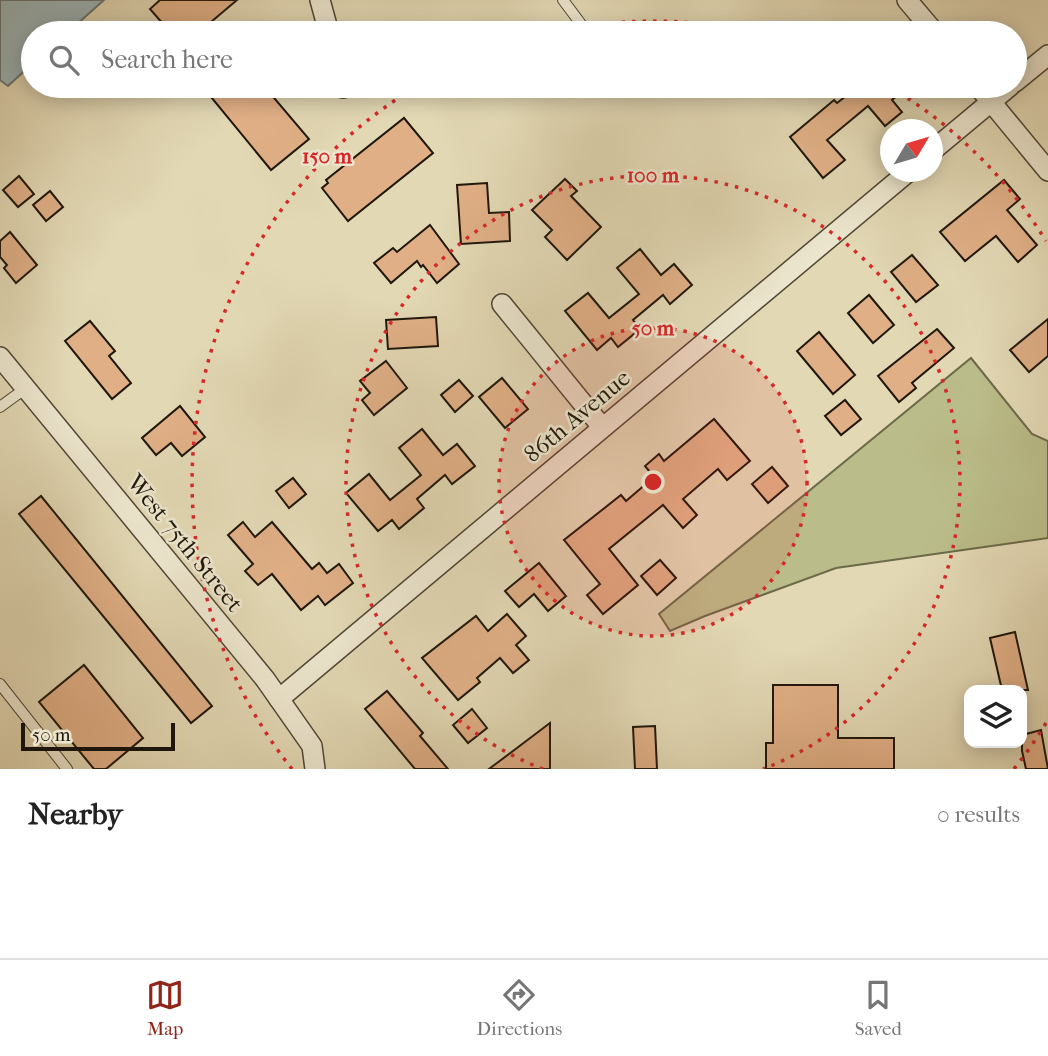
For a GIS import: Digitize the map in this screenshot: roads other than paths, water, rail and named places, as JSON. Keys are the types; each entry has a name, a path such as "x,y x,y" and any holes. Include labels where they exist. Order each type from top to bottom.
{"street":[{"path":"320,0 326,21"},
{"path":"907,0 925,21"},
{"path":"1027,72 1048,55"},
{"path":"988,98 1048,171"},
{"path":"943,143 996,98"},
{"name":"86th Avenue","path":"279,699 896,182"},
{"path":"502,304 602,427"},
{"name":"West 75th Street","path":"0,357 257,668 312,746 315,769"}],"lane":[{"path":"563,0 579,21"},
{"path":"0,407 26,388"},
{"path":"0,684 68,769"}],"water":[{"path":"0,0 104,0 80,21 21,21 21,74 8,86 0,80"}]}
